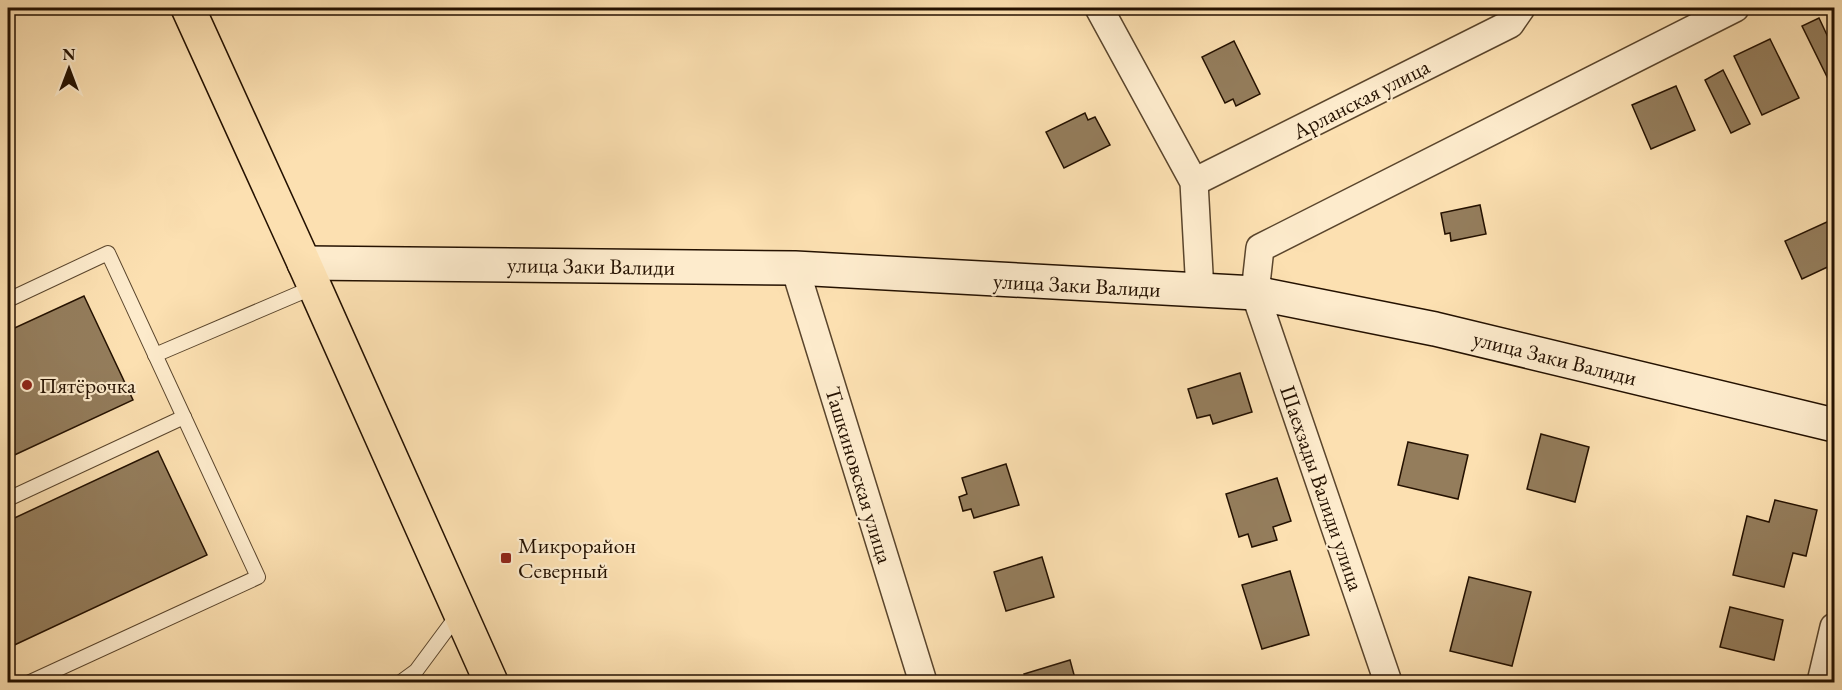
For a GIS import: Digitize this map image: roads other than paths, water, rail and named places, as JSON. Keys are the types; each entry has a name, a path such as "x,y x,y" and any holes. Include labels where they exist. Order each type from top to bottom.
{"main road":[{"path":"188,8 490,682"}],"street":[{"path":"1098,8 1194,182 1200,292"},
{"name":"Арланская улица","path":"1194,182 1510,24 1521,8"},
{"path":"1256,294 1260,248 1735,8"},
{"name":"улица Заки Валиди","path":"309,275 795,268 1256,294 1435,329 1834,425"},
{"name":"Ташкиновская улица","path":"795,268 923,682"},
{"name":"Шаехзады Валиди улица","path":"1256,294 1388,682"},
{"path":"1821,682 1834,627"}],"lane":[{"path":"8,300 108,253 258,577 30,682"},
{"path":"155,355 309,275"},
{"path":"8,499 184,417"},
{"path":"400,682 416,671 459,613"}],"place":[{"name":"Пятёрочка","path":"27,385"},
{"name":"Микрорайон Северный","path":"506,558"}]}
